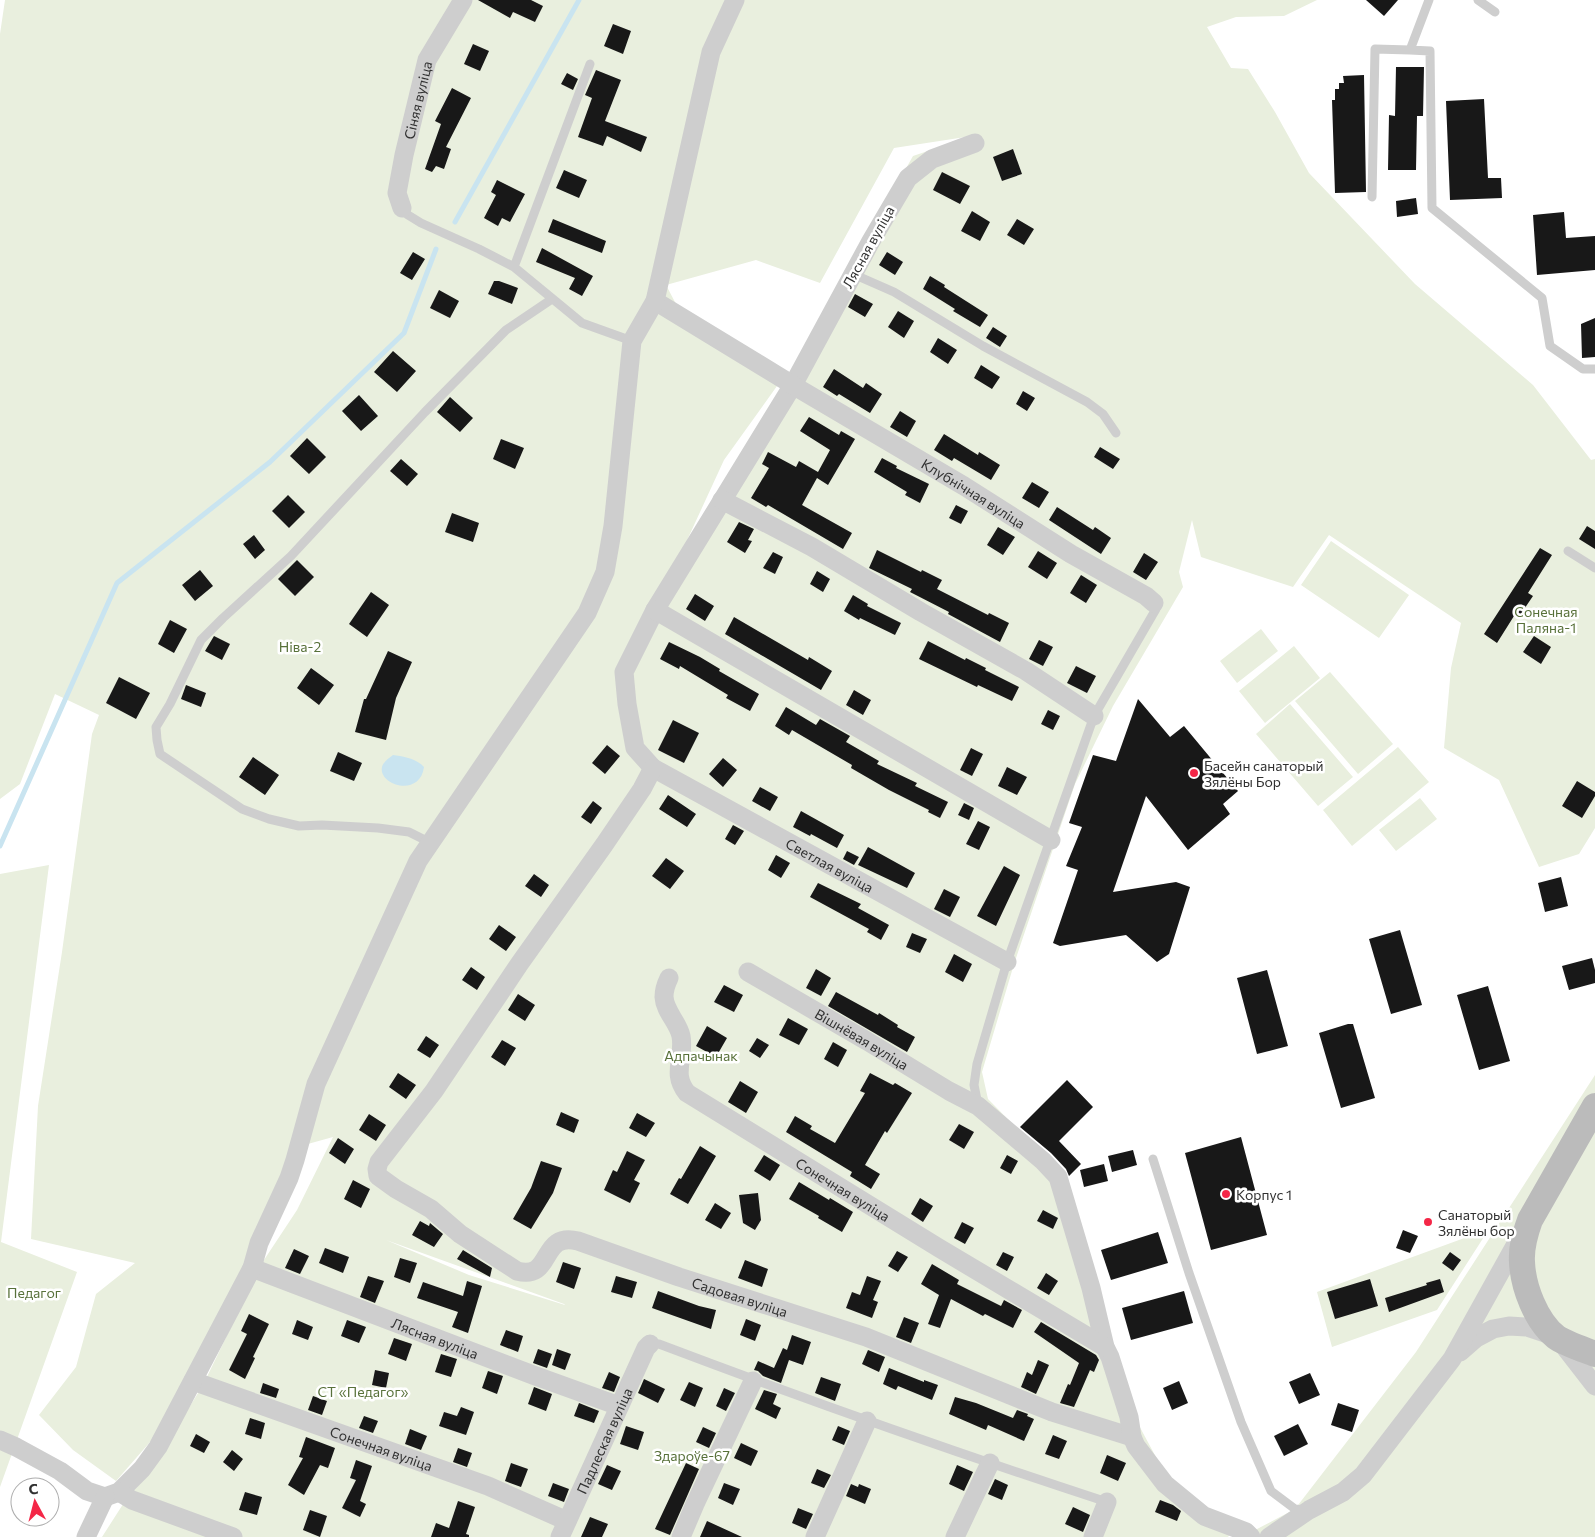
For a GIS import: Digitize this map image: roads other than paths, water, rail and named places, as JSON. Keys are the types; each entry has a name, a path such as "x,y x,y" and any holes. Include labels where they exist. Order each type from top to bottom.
{"street":[{"name":"Сіняя вуліца","path":"402,208 397,193 404,155 427,60 463,0"},
{"path":"86,1537 112,1494 142,1469 158,1447 252,1268 259,1243 289,1178 316,1084 418,861 587,613 604,572 613,526 632,341 655,301 711,52 735,0"},
{"name":"Лясная вуліца","path":"655,610 793,385 908,178 932,159 975,143"},
{"name":"Клубнічная вуліца","path":"655,301 964,486 1071,554 1146,596 1154,603"},
{"path":"722,500 812,547 1026,671 1094,716"},
{"path":"655,610 1051,840"},
{"name":"Светлая вуліца","path":"655,610 624,672 627,704 635,748 653,768 1007,962"},
{"name":"Садовая вуліца","path":"653,768 642,789 615,829 520,963 434,1091 379,1162 378,1176 396,1189 432,1209 460,1234 517,1271 527,1274 535,1271 541,1266 556,1243 562,1240 578,1241 679,1277 866,1337 1052,1412 1132,1437"},
{"name":"Вішнёвая вуліца","path":"748,972 867,1040 949,1091 978,1106 1037,1155 1058,1177 1091,1288 1106,1348 1130,1417 1132,1437"},
{"name":"Сонечная вуліца","path":"669,978 665,986 664,998 668,1011 678,1026 681,1037 680,1084 687,1093 1106,1348"},
{"path":"1269,1537 1309,1510 1342,1492 1363,1475 1452,1359 1595,1106"},
{"path":"1530,1220 1523,1240 1521,1261 1525,1281 1534,1307 1541,1319 1595,1386"},
{"name":"Лясная вуліца","path":"252,1268 619,1406"},
{"path":"1452,1359 1476,1338 1493,1329 1509,1326 1527,1327 1557,1337 1595,1354"},
{"name":"Падлеская вуліца","path":"564,1529 619,1406 646,1348 650,1344"},
{"name":"Сонечная вуліца","path":"193,1381 488,1486 564,1529"},
{"path":"681,1537 753,1381"},
{"path":"815,1537 867,1421"},
{"path":"1132,1437 1136,1446 1165,1484 1204,1516 1246,1532 1251,1537"},
{"path":"0,1440 60,1471 86,1491 112,1494 132,1500 232,1537"},
{"path":"955,1537 990,1464"},
{"path":"1093,1537 1108,1502"}],"lane":[{"path":"1410,50 1429,0"},
{"path":"1478,0 1495,12"},
{"path":"1372,196 1375,49 1430,52 1432,208 1542,298 1550,346 1583,369 1595,369"},
{"path":"514,267 590,64"},
{"path":"402,208 421,223 479,248 514,267 582,323 632,341"},
{"path":"853,274 894,292 983,346 1087,402 1103,414 1116,433"},
{"path":"431,843 409,832 378,828 322,825 299,826 269,819 242,809 160,754 156,727 170,704 201,640 291,556 425,412 506,330 552,299"},
{"path":"1568,551 1595,568"},
{"path":"978,1106 974,1086 977,1064 1007,962 1094,716 1156,609 1154,603"},
{"path":"1153,1159 1189,1274 1241,1422 1267,1482 1271,1490 1295,1509 1309,1510"},
{"path":"650,1344 664,1346 753,1381 990,1464 1108,1502"}],"water":[{"path":"393,755 414,760 424,767 421,777 415,783 400,785 386,779 382,773 382,767"}],"waterway":[{"path":"455,222 579,0"},
{"path":"0,846 117,583 270,462 404,333 436,249"}],"place":[{"name":"Басейн санаторый Зялёны Бор","path":"1194,773"},
{"name":"Корпус 1","path":"1226,1194"},
{"name":"Санаторый Зялёны бор","path":"1428,1222"}],"park label":[{"name":"Сонечная Паляна-1","path":"1546,620"},
{"name":"Ніва-2","path":"300,646"},
{"name":"Адпачынак","path":"701,1055"},
{"name":"Педагог","path":"34,1292"},
{"name":"СТ «Педагог»","path":"363,1391"},
{"name":"Здароўе-67","path":"692,1455"}]}
